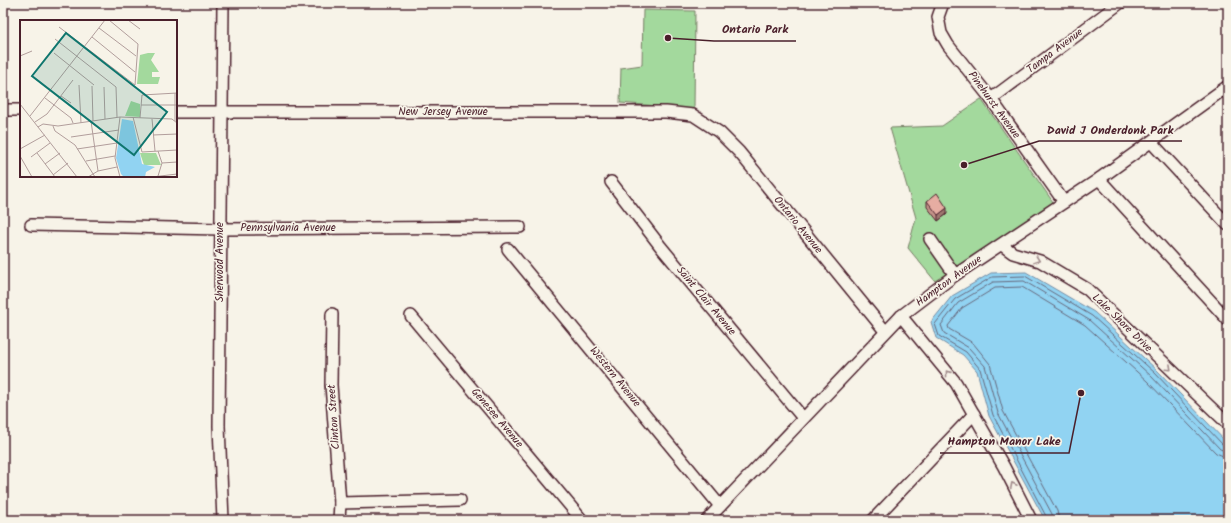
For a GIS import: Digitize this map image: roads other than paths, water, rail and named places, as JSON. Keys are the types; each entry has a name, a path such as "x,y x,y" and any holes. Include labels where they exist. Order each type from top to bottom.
{"street":[{"name":"Sherwood Avenue","path":"223,3 219,426 223,520"},
{"name":"Pinehurst Avenue","path":"943,3 938,18 941,33 948,45 991,99 1064,202"},
{"name":"Tampa Avenue","path":"991,99 1120,3"},
{"name":"Hampton Avenue","path":"708,520 885,331 901,316 955,275 1002,245 1152,143 1228,86"},
{"path":"3,110 20,110"},
{"name":"New Jersey Avenue","path":"177,112 666,112 693,115 707,123"},
{"name":"Ontario Avenue","path":"707,123 739,152 885,331"},
{"path":"1152,143 1228,225"},
{"path":"1099,179 1228,320"},
{"name":"Saint Clair Avenue","path":"611,182 661,247 803,418"},
{"name":"Pennsylvania Avenue","path":"32,225 220,228 520,227"},
{"path":"930,239 955,275"},
{"name":"Lake Shore Drive","path":"1002,245 1013,253 1040,260 1087,289 1228,424"},
{"name":"Western Avenue","path":"508,249 720,506"},
{"name":"Clinton Street","path":"332,314 331,385 340,503 339,520"},
{"name":"Genesee Avenue","path":"411,316 582,520"},
{"path":"901,316 956,383 1031,520"},
{"path":"873,520 974,414"},
{"path":"340,503 460,500"}],"water":[{"path":"1026,272 1094,312 1157,370 1228,444 1228,520 1045,520 989,416 977,371 963,355 936,338 931,322 952,296 991,273"}],"place":[{"name":"Ontario Park","path":"668,38"},
{"name":"David J Onderdonk Park","path":"964,165"},
{"name":"Hampton Manor Lake","path":"1081,393"}]}
